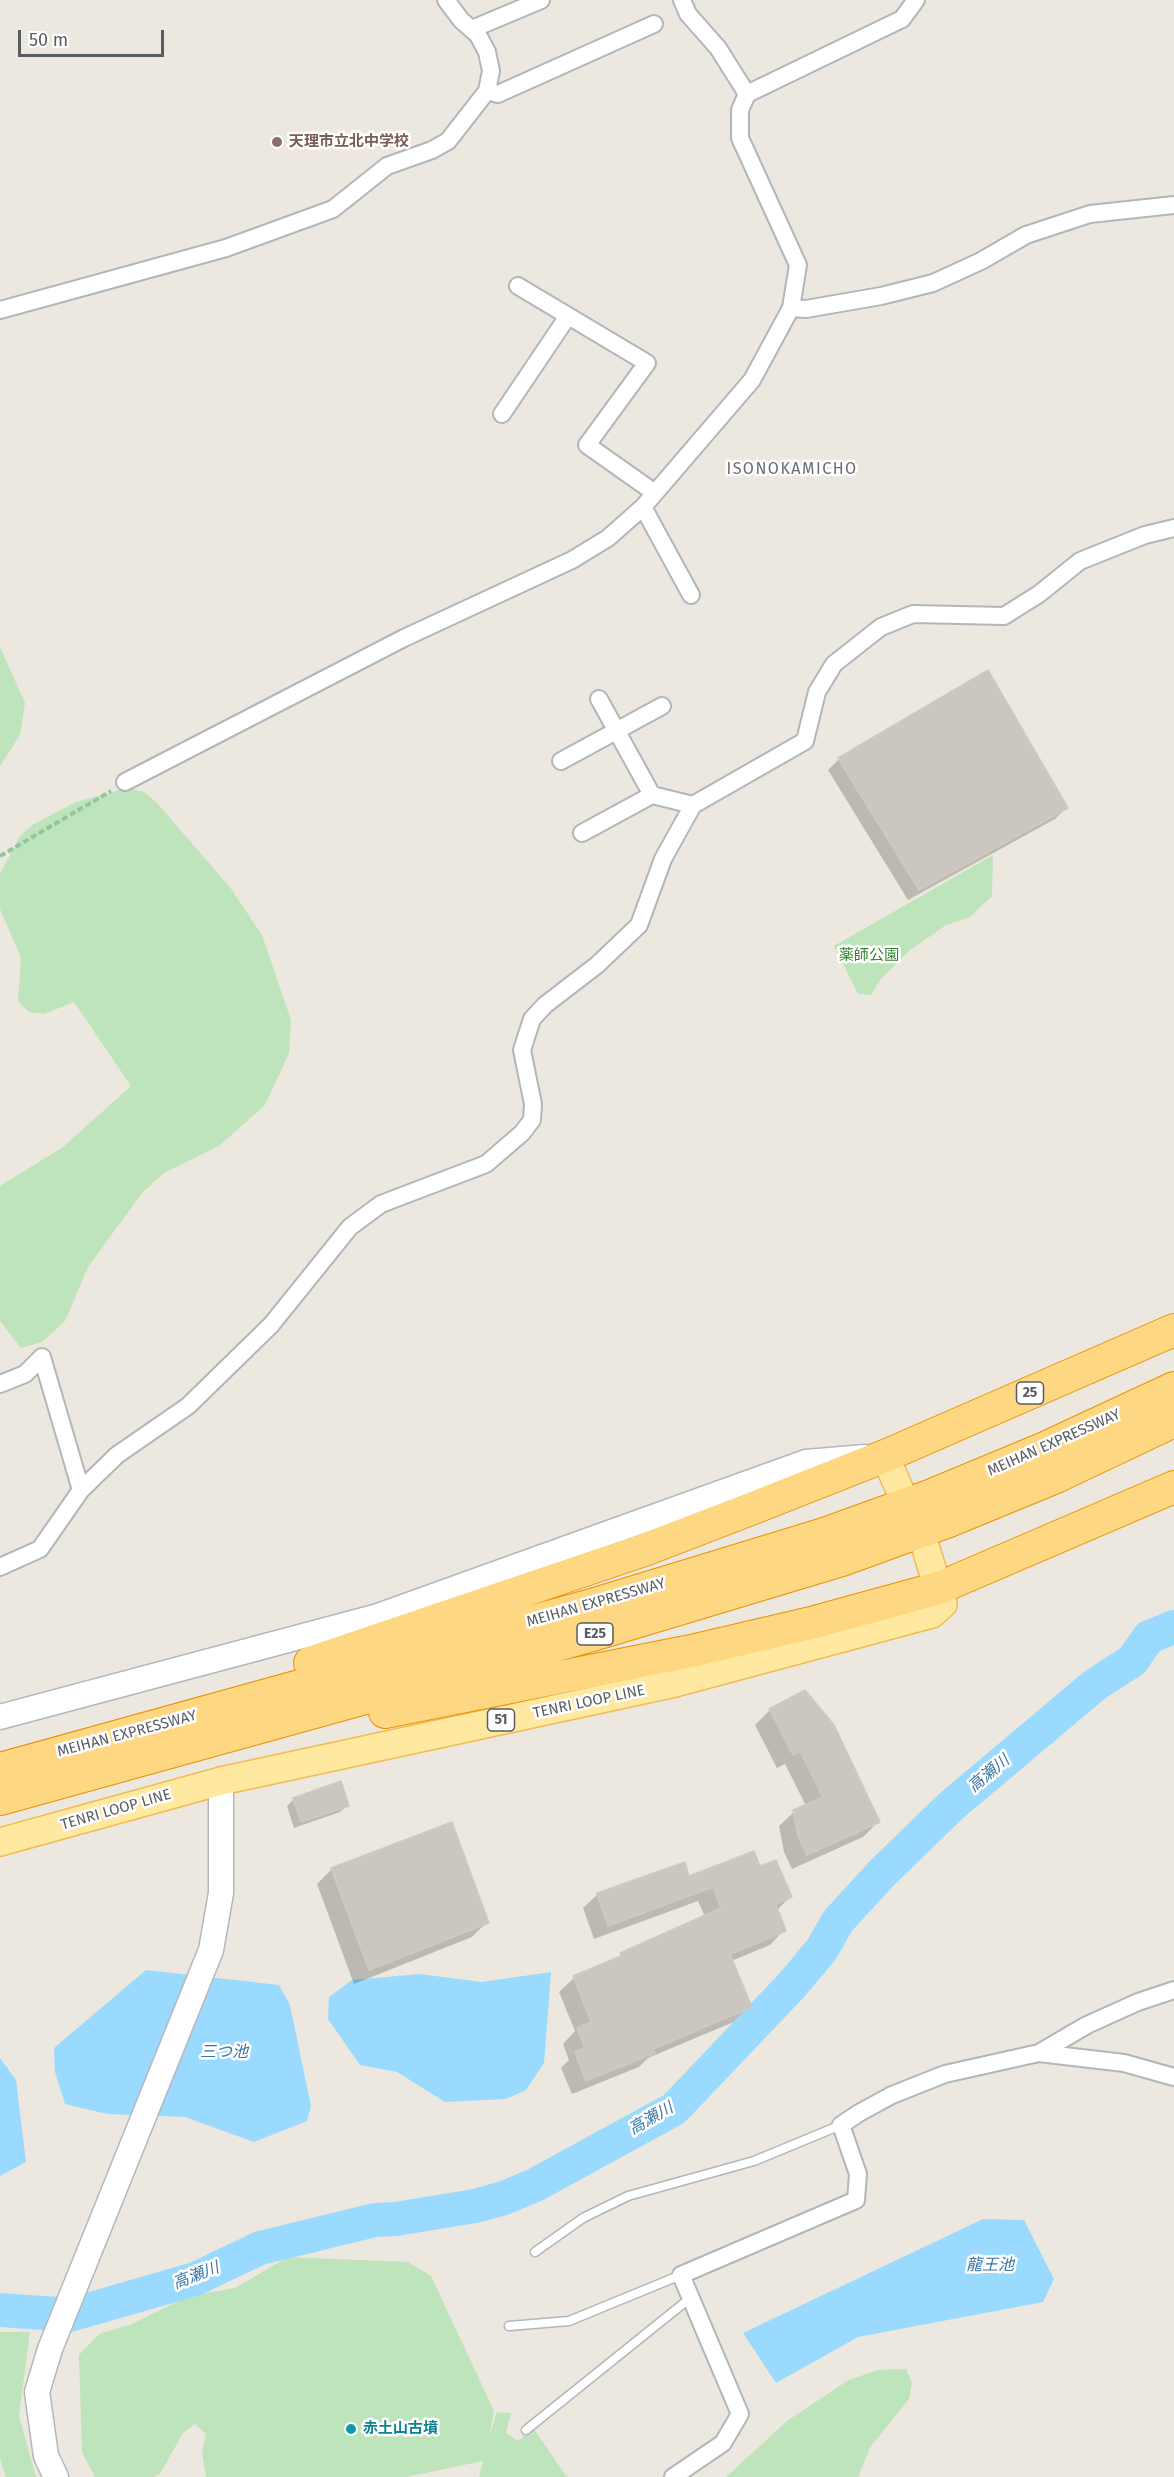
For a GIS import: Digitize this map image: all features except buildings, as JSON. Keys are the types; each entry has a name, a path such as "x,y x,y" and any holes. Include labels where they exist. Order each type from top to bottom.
{"highway":[{"name":"25","path":"885,1456 1174,1330"},
{"name":"MEIHAN EXPRESSWAY","path":"9,1767 585,1607 824,1534 932,1495 1034,1452 1174,1388"},
{"name":"MEIHAN EXPRESSWAY","path":"0,1799 596,1634 842,1560 949,1521 1056,1477 1174,1421"},
{"name":"E25","path":"9,1767 646,1549 885,1456"},
{"path":"939,1588 1174,1487"},
{"name":"E25","path":"0,1808 316,1725 692,1651 815,1622 939,1588"}],"main road":[{"path":"885,1456 898,1488"},
{"path":"926,1549 939,1588"},
{"name":"TENRI LOOP LINE","path":"0,1842 221,1781 686,1680 932,1614 943,1604 939,1588"}],"street":[{"path":"0,310 226,248 333,209 387,166 432,150 448,141 487,91 491,71 487,52 472,29 446,0"},
{"path":"472,29 541,0"},
{"path":"682,0 688,14 718,48 747,94"},
{"path":"125,782 404,638 572,560 608,538 643,507 752,380 791,308 798,266 740,138 740,110 747,94 902,19 916,0"},
{"path":"487,91 498,93 654,24"},
{"path":"791,308 806,309 881,296 933,283 981,261 1026,235 1090,214 1174,205"},
{"path":"518,286 647,363 587,445 655,494"},
{"path":"502,414 568,316"},
{"path":"643,507 691,595"},
{"path":"0,1567 40,1550 81,1490 117,1455 188,1406 213,1382 271,1325 350,1227 381,1204 486,1164 522,1133 532,1120 533,1104 522,1050 532,1019 545,1005 597,965 639,926 663,859 693,805 805,741 817,692 834,664 881,627 913,614 1004,616 1039,594 1080,561 1145,535 1174,528"},
{"path":"599,699 652,795"},
{"path":"561,761 662,706"},
{"path":"582,833 652,795 693,805"},
{"path":"0,1384 25,1374 42,1357 81,1490"},
{"path":"0,1717 378,1616 806,1462 885,1456"},
{"path":"56,2477 46,2456 38,2392 50,2349 140,2132 210,1950 221,1893 221,1781"},
{"path":"673,2477 723,2443 740,2414 689,2299 681,2275 856,2200 858,2174 841,2125 892,2095 945,2074 1039,2053 1087,2025 1138,2002 1174,1990"},
{"path":"1039,2053 1124,2063 1174,2077"}],"lane":[{"path":"535,2252 583,2218 628,2196 754,2161 841,2125"},
{"path":"509,2326 569,2321 681,2275"},
{"path":"526,2430 689,2299"}],"path":[{"path":"0,856 125,782"}],"green space":[{"path":"0,647 25,703 20,735 0,766"},
{"path":"128,788 144,792 156,802 229,886 262,935 291,1020 289,1053 265,1105 219,1146 164,1173 142,1193 88,1267 65,1321 42,1342 21,1348 0,1321 0,1186 63,1147 131,1086 74,1002 44,1014 29,1012 18,1001 21,958 0,909 0,874 20,836 32,825 76,802"},
{"name":"薬師公園","path":"993,855 992,896 970,917 946,925 909,951 880,980 871,995 858,994 834,946"},
{"path":"288,2257 408,2262 431,2276 494,2411 489,2438 497,2412 511,2413 506,2433 518,2441 533,2428 567,2477 479,2477 483,2461 406,2477 206,2477 202,2452 206,2434 195,2424 183,2433 160,2474 154,2477 95,2477 82,2452 79,2355 99,2334 132,2324 189,2296 235,2288"},
{"path":"0,2332 30,2332 19,2416 36,2477 6,2477 0,2458"},
{"path":"906,2369 912,2383 909,2399 871,2446 858,2477 726,2477 787,2421 847,2381 877,2370"}],"water":[{"name":"三つ池","path":"146,1970 279,1985 290,2005 311,2106 307,2121 254,2142 185,2117 107,2114 65,2104 55,2072 54,2048"},
{"path":"551,1972 544,2063 526,2090 506,2099 445,2102 397,2072 360,2065 328,2019 329,1997 352,1980 420,1974 482,1982"},
{"path":"0,2058 16,2080 26,2162 0,2176"},
{"name":"龍王池","path":"983,2219 1024,2220 1054,2279 1043,2302 858,2337 776,2383 743,2333"}],"waterway":[{"name":"高瀬川","path":"0,2310 70,2315 195,2279 260,2248 375,2220 396,2219 475,2206 504,2198 535,2185 674,2109 792,1985 822,1949 838,1921 882,1873 951,1806 1096,1684 1132,1661 1149,1637 1174,1627"}],"place":[{"name":"天理市立北中学校","path":"277,142"},
{"name":"赤土山古墳","path":"351,2429"}],"district":[{"name":"ISONOKAMICHO","path":"792,470"}]}
